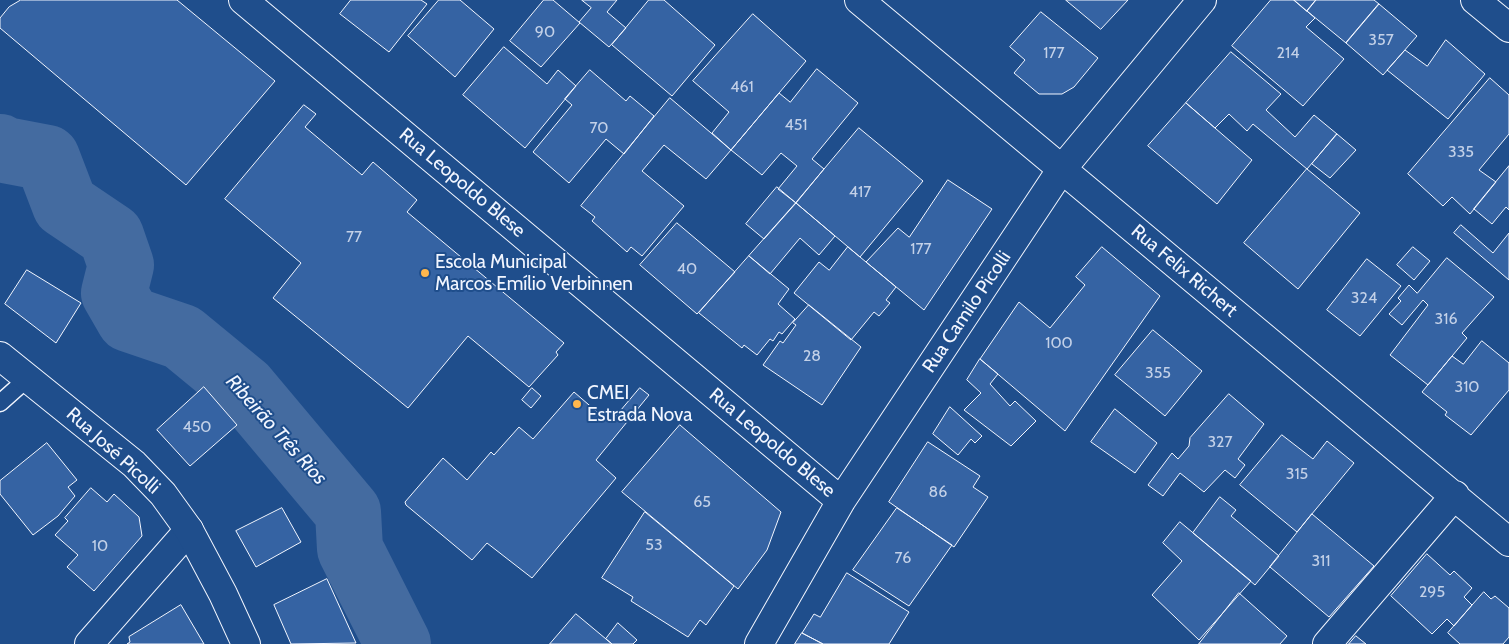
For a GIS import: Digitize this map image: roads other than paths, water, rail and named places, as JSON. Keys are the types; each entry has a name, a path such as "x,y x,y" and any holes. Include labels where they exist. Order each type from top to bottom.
{"street":[{"name":"Rua Leopoldo Blese","path":"242,0 841,502"},
{"name":"Rua Felix Richert","path":"859,0 1509,542"},
{"name":"Rua Camilo Picolli","path":"759,644 841,502 1061,170 1202,0"},
{"path":"1475,0 1509,28"},
{"name":"Rua José Picolli","path":"0,356 134,464 162,494 189,530 223,594 246,644"},
{"path":"1327,644 1455,496"},
{"path":"89,644 189,530"}],"lane":[{"path":"0,403 28,378"}],"waterway":[{"name":"Ribeirão Três Rios","path":"0,147 5,150 47,158 65,205 111,236 121,265 114,293 129,319 182,337 244,388 348,512 350,549 398,644"}],"place":[{"name":"Escola Municipal Marcos Emílio Verbinnen","path":"425,273"},
{"name":"CMEI Estrada Nova","path":"577,404"}]}
